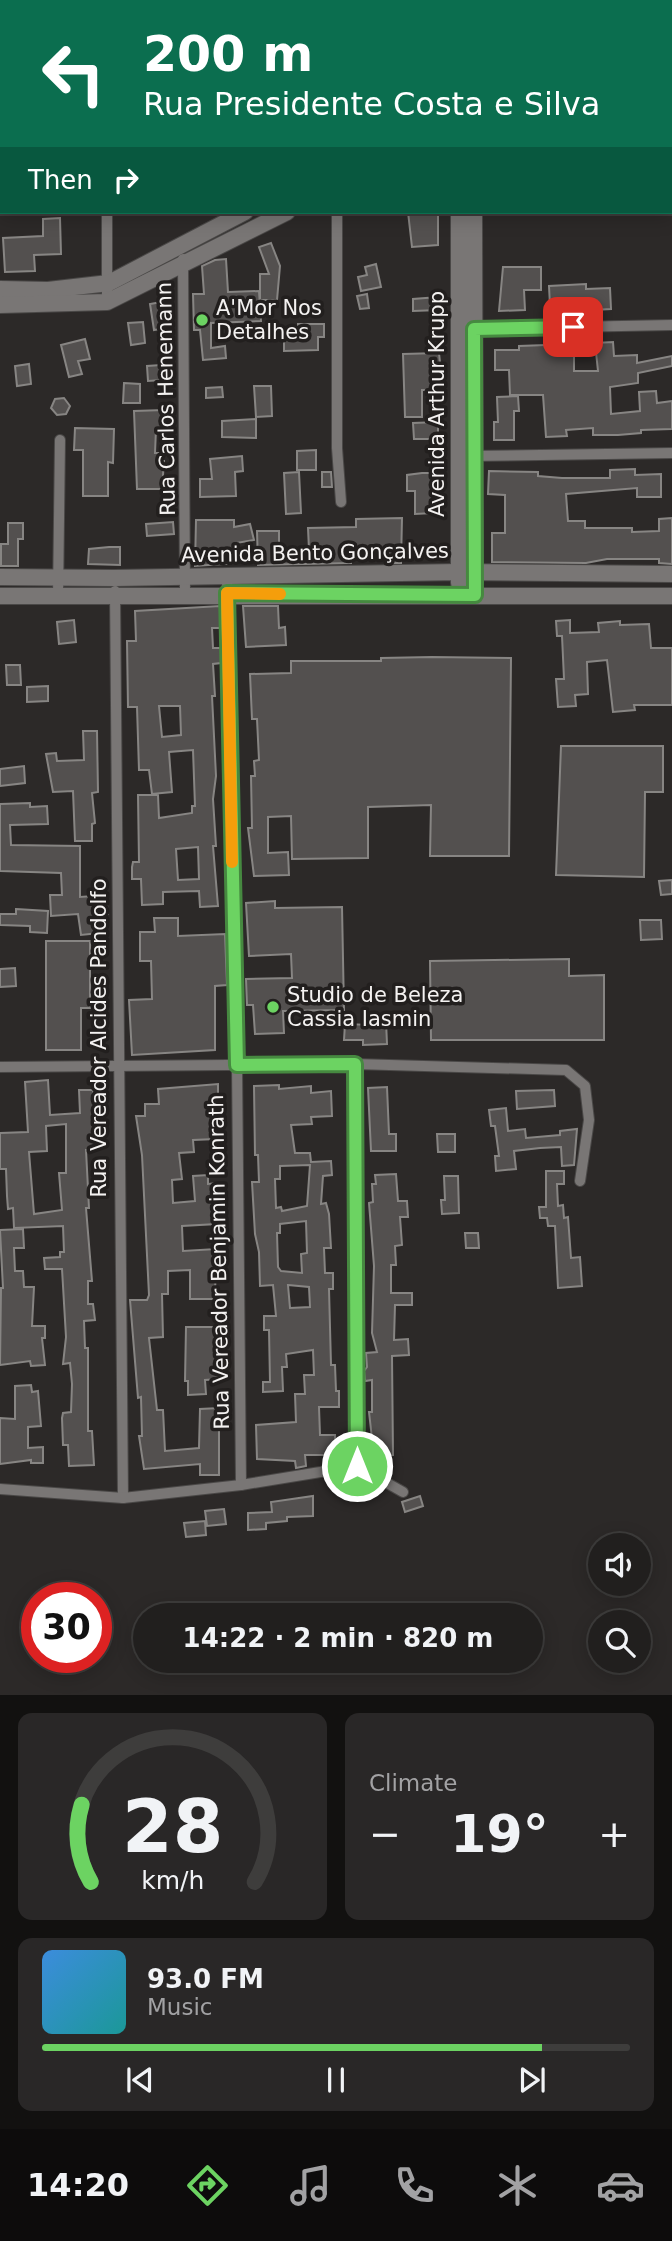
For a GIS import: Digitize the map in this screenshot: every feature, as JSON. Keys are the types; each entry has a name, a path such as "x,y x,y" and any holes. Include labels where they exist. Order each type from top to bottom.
{"main road":[{"path":"0,289 48,290 109,283 241,214"},
{"path":"0,305 107,302 283,214"},
{"name":"Avenida Arthur Krupp","path":"459,214 477,455 467,595"},
{"name":"Avenida Arthur Krupp","path":"467,572 457,456 474,214"},
{"name":"Avenida Bento Gonçalves","path":"0,577 114,578 467,572 668,574"},
{"path":"324,574 325,594"},
{"path":"668,574 669,596"},
{"name":"Avenida Bento Gonçalves","path":"0,596 227,593 669,596"}],"street":[{"path":"107,214 107,302"},
{"path":"337,214 337,448 341,502"},
{"name":"Rua Carlos Henemann","path":"182,244 187,576 185,595"},
{"path":"466,329 672,325"},
{"path":"58,597 60,440"},
{"path":"457,456 672,453"},
{"name":"Rua Vereador Benjamin Konrath","path":"227,576 237,1065 241,1485"},
{"name":"Rua Vereador Alcides Pandolfo","path":"114,578 123,1498"},
{"path":"355,1064 357,1466"},
{"path":"0,1067 355,1064 566,1070 585,1086 589,1120 580,1181"},
{"path":"0,1489 123,1498 241,1485 357,1466 403,1492"}],"building":[{"path":"408,214 438,214 438,245 412,247"},
{"path":"60,218 61,254 34,255 35,271 5,272 3,238 43,236 43,219"},
{"path":"271,243 280,266 277,300 260,300 260,274 269,274 259,247"},
{"path":"226,259 228,292 259,291 261,321 211,323 211,348 225,346 226,358 203,360 200,330 194,330 193,294 204,294 202,266 215,260"},
{"path":"376,264 381,287 361,291 358,277 367,275 365,267"},
{"path":"503,267 541,267 541,290 524,290 525,310 499,311"},
{"path":"586,284 586,289 610,288 611,309 575,311 574,305 550,306 549,286"},
{"path":"367,294 369,308 360,309 357,296"},
{"path":"438,297 439,310 413,311 413,299"},
{"path":"167,301 171,327 154,330 150,304"},
{"path":"143,322 145,343 131,345 128,323"},
{"path":"298,324 324,324 324,337 318,337 318,350 284,351 284,338 298,338"},
{"path":"85,339 90,359 78,361 82,374 69,377 61,345"},
{"path":"613,342 614,356 637,355 637,363 672,356 672,366 638,373 638,383 610,387 611,414 640,411 639,392 656,391 657,403 672,401 672,429 593,435 593,428 566,430 567,436 546,437 543,395 510,395 509,370 495,370 495,350 519,350 519,346 574,344 574,371 598,371 595,343"},
{"path":"439,353 443,390 422,390 422,417 405,417 403,354"},
{"path":"29,364 31,384 17,386 15,366"},
{"path":"161,365 162,380 148,381 147,366"},
{"path":"124,383 140,384 140,403 123,403"},
{"path":"254,386 271,386 272,416 256,417"},
{"path":"222,387 223,397 206,398 206,388"},
{"path":"518,396 519,411 514,411 514,440 494,440 494,422 498,422 497,397"},
{"path":"64,398 70,406 66,414 57,415 51,408 55,399"},
{"path":"164,410 164,429 156,429 155,453 159,453 159,461 164,461 162,489 137,489 134,411"},
{"path":"256,419 256,438 222,437 222,421"},
{"path":"438,422 438,439 414,439 413,423"},
{"path":"75,428 114,429 113,463 108,462 108,496 83,496 83,450 74,450"},
{"path":"316,450 316,470 297,470 297,451"},
{"path":"242,456 243,471 235,472 236,496 200,497 200,479 212,479 210,459"},
{"path":"635,469 635,475 661,474 661,497 637,497 637,488 566,494 568,521 585,521 585,528 632,528 632,532 659,531 659,519 672,518 672,564 659,563 659,559 607,559 586,563 492,562 492,533 505,533 505,495 488,494 489,471 538,472 538,476 562,478 610,478 610,470"},
{"path":"299,472 301,513 286,514 284,473"},
{"path":"322,472 331,472 332,487 322,487"},
{"path":"441,473 441,491 435,491 433,513 415,514 415,491 407,491 407,475"},
{"path":"402,518 401,563 387,563 386,547 351,547 351,563 258,565 257,531 279,531 279,550 309,550 308,528 356,527 356,519"},
{"path":"196,520 234,520 234,527 250,524 254,540 236,543 238,563 195,566"},
{"path":"173,522 174,534 147,536 146,524"},
{"path":"8,523 23,523 23,539 18,539 18,566 1,566 1,544 8,544"},
{"path":"120,547 120,565 88,564 89,549"},
{"path":"220,606 220,628 212,628 213,648 221,648 221,663 213,664 215,696 212,696 216,776 213,799 216,846 213,846 218,906 200,907 199,891 163,892 163,904 142,905 141,879 132,879 133,862 139,862 138,795 158,795 159,818 192,813 192,806 195,806 193,750 169,752 172,792 152,794 149,770 139,770 137,707 128,707 127,641 136,641 135,611","holes":["159,706 180,706 181,735 162,737","198,847 199,879 178,880 176,849"]},
{"path":"243,606 278,606 279,628 285,627 286,645 246,647"},
{"path":"74,620 76,642 59,644 57,622"},
{"path":"570,620 570,633 599,632 598,623 620,621 620,625 649,624 651,648 672,648 672,705 634,705 635,710 613,712 607,660 587,662 588,694 575,695 576,706 558,707 556,679 564,679 562,636 557,636 556,621"},
{"path":"381,658 511,658 509,856 430,856 431,805 368,807 368,858 292,859 291,816 268,817 268,853 288,852 289,875 254,876 248,828 252,828 251,776 255,776 254,761 259,760 257,719 252,719 250,674 291,673 291,661 381,661"},
{"path":"6,665 20,665 21,685 7,685"},
{"path":"48,686 48,701 27,702 27,687"},
{"path":"83,731 97,731 98,792 92,793 95,823 92,824 92,841 75,841 73,791 53,792 46,754 56,753 57,761 84,760"},
{"path":"561,746 663,746 663,792 645,792 644,877 556,875"},
{"path":"24,766 25,783 0,786 0,769"},
{"path":"30,803 30,807 47,806 48,824 10,825 11,845 80,846 80,897 106,895 108,914 97,915 99,933 81,935 78,914 51,916 50,895 62,895 61,873 0,871 0,804"},
{"path":"672,880 672,894 661,895 659,881"},
{"path":"275,901 275,908 342,907 344,1010 283,1011 284,1033 255,1034 253,1005 247,1005 246,979 292,978 291,954 249,956 246,903"},
{"path":"16,909 48,911 47,933 30,932 30,926 0,925 0,914 16,914"},
{"path":"154,918 178,918 178,936 225,934 227,985 215,986 215,1050 132,1055 129,1000 152,999 151,961 140,961 140,932 155,932"},
{"path":"640,920 661,920 662,939 641,940"},
{"path":"46,941 90,941 90,1008 81,1008 81,1050 46,1050"},
{"path":"569,959 569,976 604,975 604,1040 431,1040 430,961"},
{"path":"15,968 16,986 0,987 0,969"},
{"path":"370,1021 386,1021 387,1044 363,1045 363,1040 344,1040 345,1024 371,1025"},
{"path":"48,1080 50,1115 80,1113 79,1090 93,1090 98,1149 86,1150 89,1208 86,1208 92,1281 88,1281 88,1304 93,1304 95,1320 84,1321 85,1348 88,1348 88,1431 92,1431 94,1465 69,1466 68,1445 63,1445 62,1418 63,1413 71,1412 72,1384 70,1363 63,1364 66,1337 62,1269 45,1269 44,1258 60,1257 60,1252 64,1252 63,1226 14,1228 13,1208 8,1209 6,1169 0,1169 0,1133 28,1132 25,1082","holes":["66,1124 66,1173 59,1173 62,1210 34,1214 29,1152 47,1151 46,1126"]},
{"path":"218,1084 218,1102 214,1102 216,1139 193,1140 194,1152 179,1153 182,1179 172,1180 173,1203 195,1201 193,1176 208,1175 208,1184 217,1183 217,1224 182,1226 183,1251 216,1249 215,1299 190,1299 190,1270 168,1271 168,1294 162,1294 163,1337 149,1338 157,1410 163,1410 165,1451 199,1448 200,1409 219,1408 219,1475 200,1475 200,1464 144,1469 139,1436 142,1436 141,1397 138,1398 130,1300 147,1300 149,1295 142,1155 136,1116 145,1116 145,1104 159,1104 158,1089"},
{"path":"279,1085 279,1089 311,1086 311,1093 331,1091 332,1116 311,1117 312,1124 291,1125 295,1153 310,1153 311,1162 331,1161 332,1175 323,1176 321,1204 326,1203 329,1214 331,1248 324,1248 325,1273 333,1273 333,1289 329,1289 331,1365 335,1365 339,1407 319,1407 320,1435 335,1435 336,1455 305,1455 306,1466 296,1468 295,1461 257,1459 256,1425 296,1422 295,1394 305,1394 304,1375 314,1375 313,1350 286,1354 287,1367 282,1367 283,1391 263,1392 263,1382 270,1382 269,1330 264,1330 264,1316 276,1316 273,1285 260,1286 259,1252 255,1234 252,1182 259,1182 258,1155 255,1155 254,1086","holes":["310,1165 307,1206 282,1211 281,1207 276,1208 275,1179 280,1179 280,1166","306,1221 307,1253 301,1254 302,1273 281,1271 278,1267 277,1233 280,1233 280,1224","288,1285 309,1287 310,1307 290,1308"]},
{"path":"387,1087 389,1134 396,1134 396,1151 371,1151 368,1088"},
{"path":"554,1090 555,1106 517,1109 516,1091"},
{"path":"506,1108 508,1131 525,1129 526,1138 560,1135 560,1131 577,1129 574,1165 562,1166 561,1147 540,1148 514,1151 516,1169 496,1171 495,1156 499,1156 495,1126 491,1126 489,1110"},
{"path":"437,1134 455,1134 455,1152 438,1152"},
{"path":"546,1171 564,1171 564,1184 557,1184 558,1206 563,1205 564,1218 568,1217 571,1258 580,1257 582,1286 558,1288 555,1226 548,1226 547,1218 540,1218 539,1207 546,1207"},
{"path":"396,1174 398,1201 407,1201 408,1217 400,1217 402,1245 395,1246 396,1265 391,1265 391,1293 412,1293 412,1305 395,1305 394,1340 408,1339 409,1355 392,1356 393,1455 374,1456 369,1412 372,1412 372,1380 365,1381 364,1371 367,1367 366,1353 377,1352 372,1333 374,1266 369,1203 373,1202 372,1184 376,1184 375,1175"},
{"path":"444,1176 458,1176 459,1213 442,1214 441,1200 445,1200"},
{"path":"23,1229 24,1248 14,1248 15,1271 23,1271 24,1287 34,1287 32,1326 45,1326 45,1338 42,1338 45,1365 31,1366 30,1361 0,1365 3,1288 0,1230"},
{"path":"465,1233 478,1233 479,1248 466,1248"},
{"path":"186,1327 217,1327 220,1379 205,1380 206,1394 188,1395 188,1381 185,1381"},
{"path":"31,1385 32,1392 38,1391 41,1426 28,1427 28,1448 43,1447 43,1463 31,1463 31,1460 0,1464 0,1418 15,1419 15,1386"},
{"path":"313,1496 313,1516 287,1517 287,1521 266,1523 266,1529 248,1530 248,1513 272,1512 271,1502"},
{"path":"420,1496 423,1506 405,1512 402,1502"},
{"path":"224,1509 226,1524 207,1526 205,1511"},
{"path":"205,1521 206,1535 186,1537 184,1523"}],"slow traffic":[{"path":"232,862 227,593 280,594"}],"place":[{"name":"A'Mor Nos Detalhes","path":"202,320"},
{"name":"Studio de Beleza Cassia Iasmin","path":"273,1007"}],"route":[{"path":"357,1466 355,1064 237,1065 227,593 475,595 477,455 474,329 573,327"}]}
